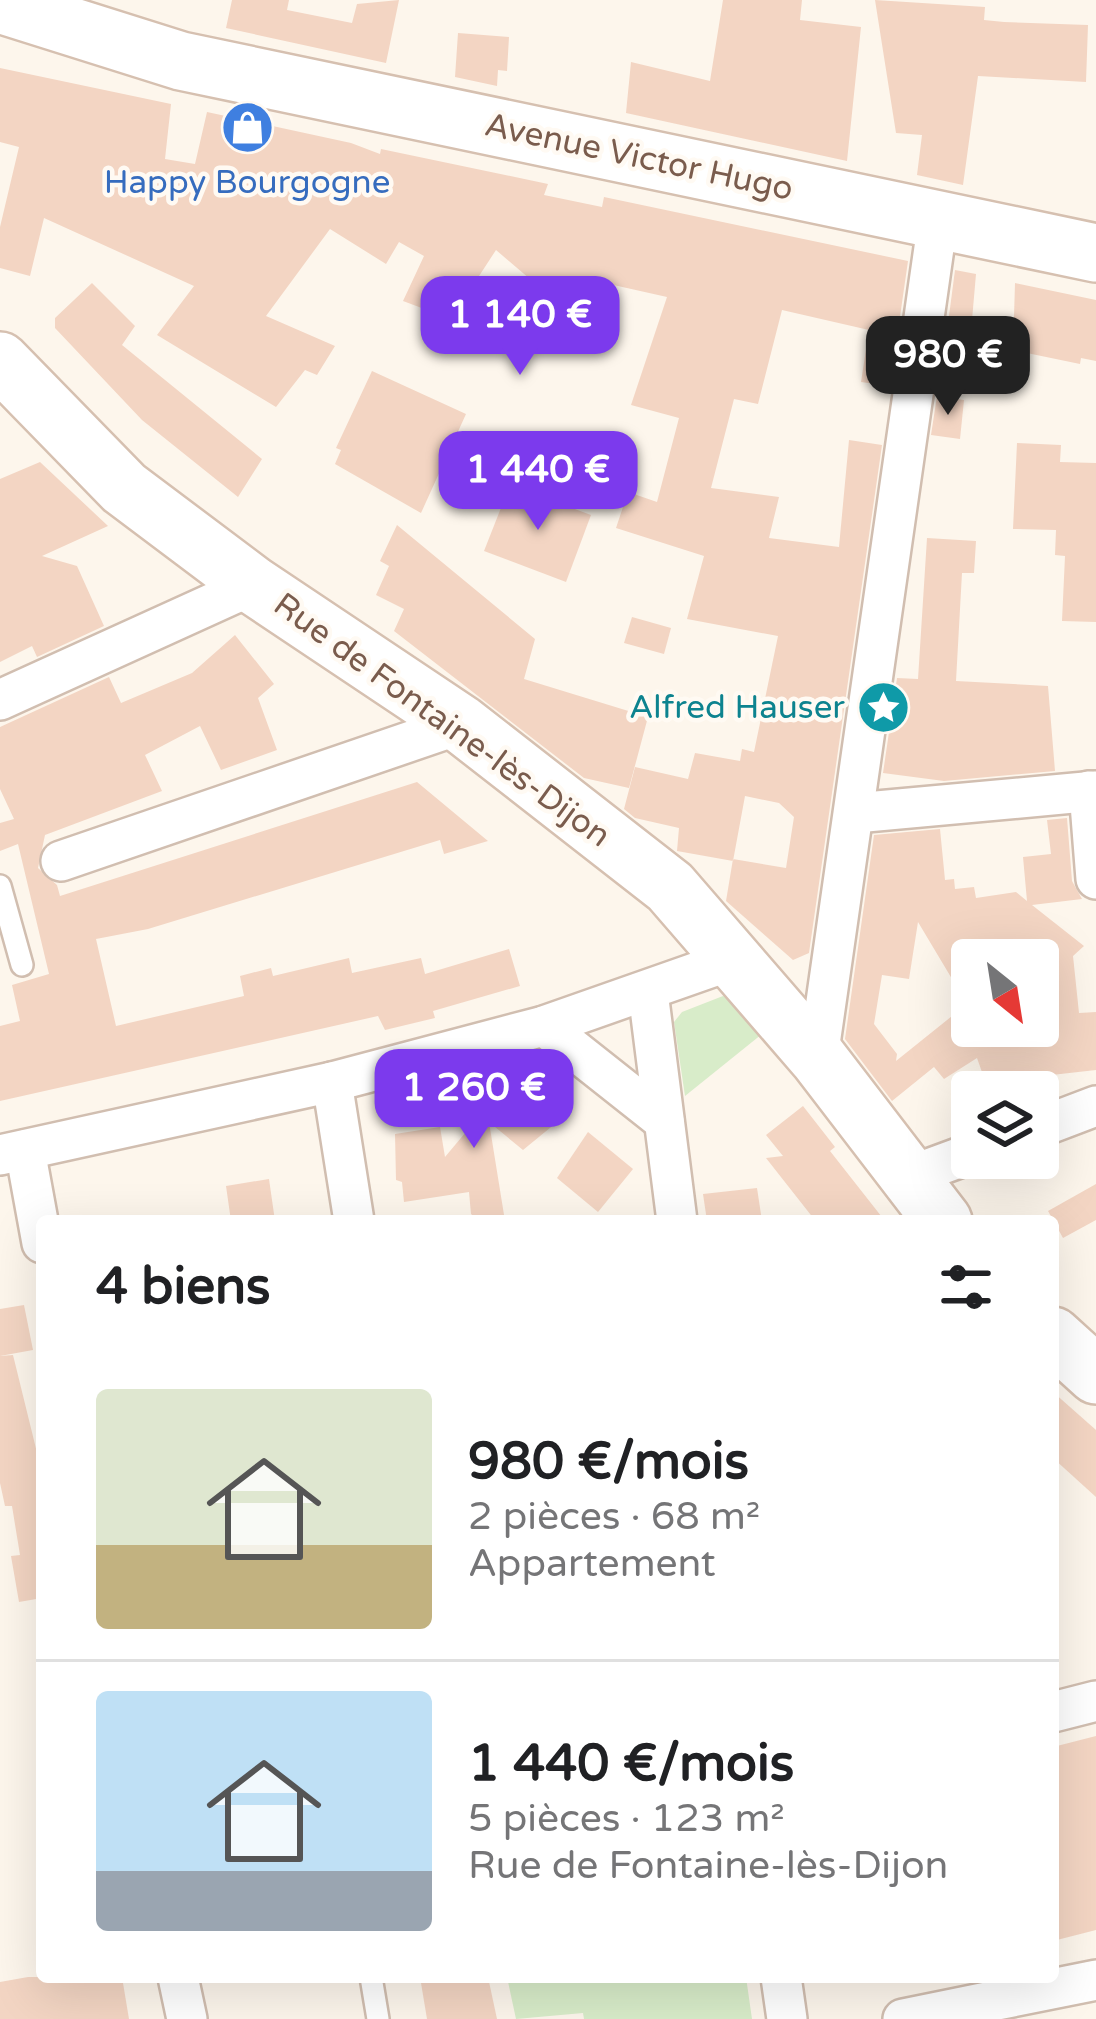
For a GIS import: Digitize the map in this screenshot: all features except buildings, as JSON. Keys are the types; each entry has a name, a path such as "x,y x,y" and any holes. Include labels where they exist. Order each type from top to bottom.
{"street":[{"name":"Avenue Victor Hugo","path":"0,4 182,61 1096,253"},
{"name":"Avenue Victor Hugo","path":"0,42 118,63 182,61"},
{"path":"818,1058 938,220"},
{"name":"Rue de Fontaine-lès-Dijon","path":"0,361 124,488 253,585 461,724 670,887 818,1058 939,1215"},
{"path":"0,700 253,585"},
{"path":"61,861 461,724"},
{"path":"855,813 1092,791 1096,878"},
{"path":"36,1225 12,1152 332,1082 544,1026 732,961"},
{"path":"648,992 676,1215"},
{"path":"544,1026 664,1121"},
{"path":"332,1082 353,1215"},
{"path":"1059,1120 1096,1106"},
{"path":"907,1177 951,1161"},
{"path":"1059,1341 1096,1375"},
{"path":"1059,1710 1096,1701"},
{"path":"903,2019 1096,1980"},
{"path":"179,1983 187,2019"},
{"path":"782,1983 788,2019"}],"lane":[{"path":"0,886 22,965"},
{"path":"371,1983 378,2019"}],"green space":[{"path":"723,996 739,1002 762,1034 685,1096 674,1022 682,1012"},
{"path":"508,1983 747,1983 752,2019 584,2019 583,2013 516,2019"}],"place":[{"name":"Happy Bourgogne","path":"247,128"},
{"name":"Alfred Hauser","path":"884,707"}]}
